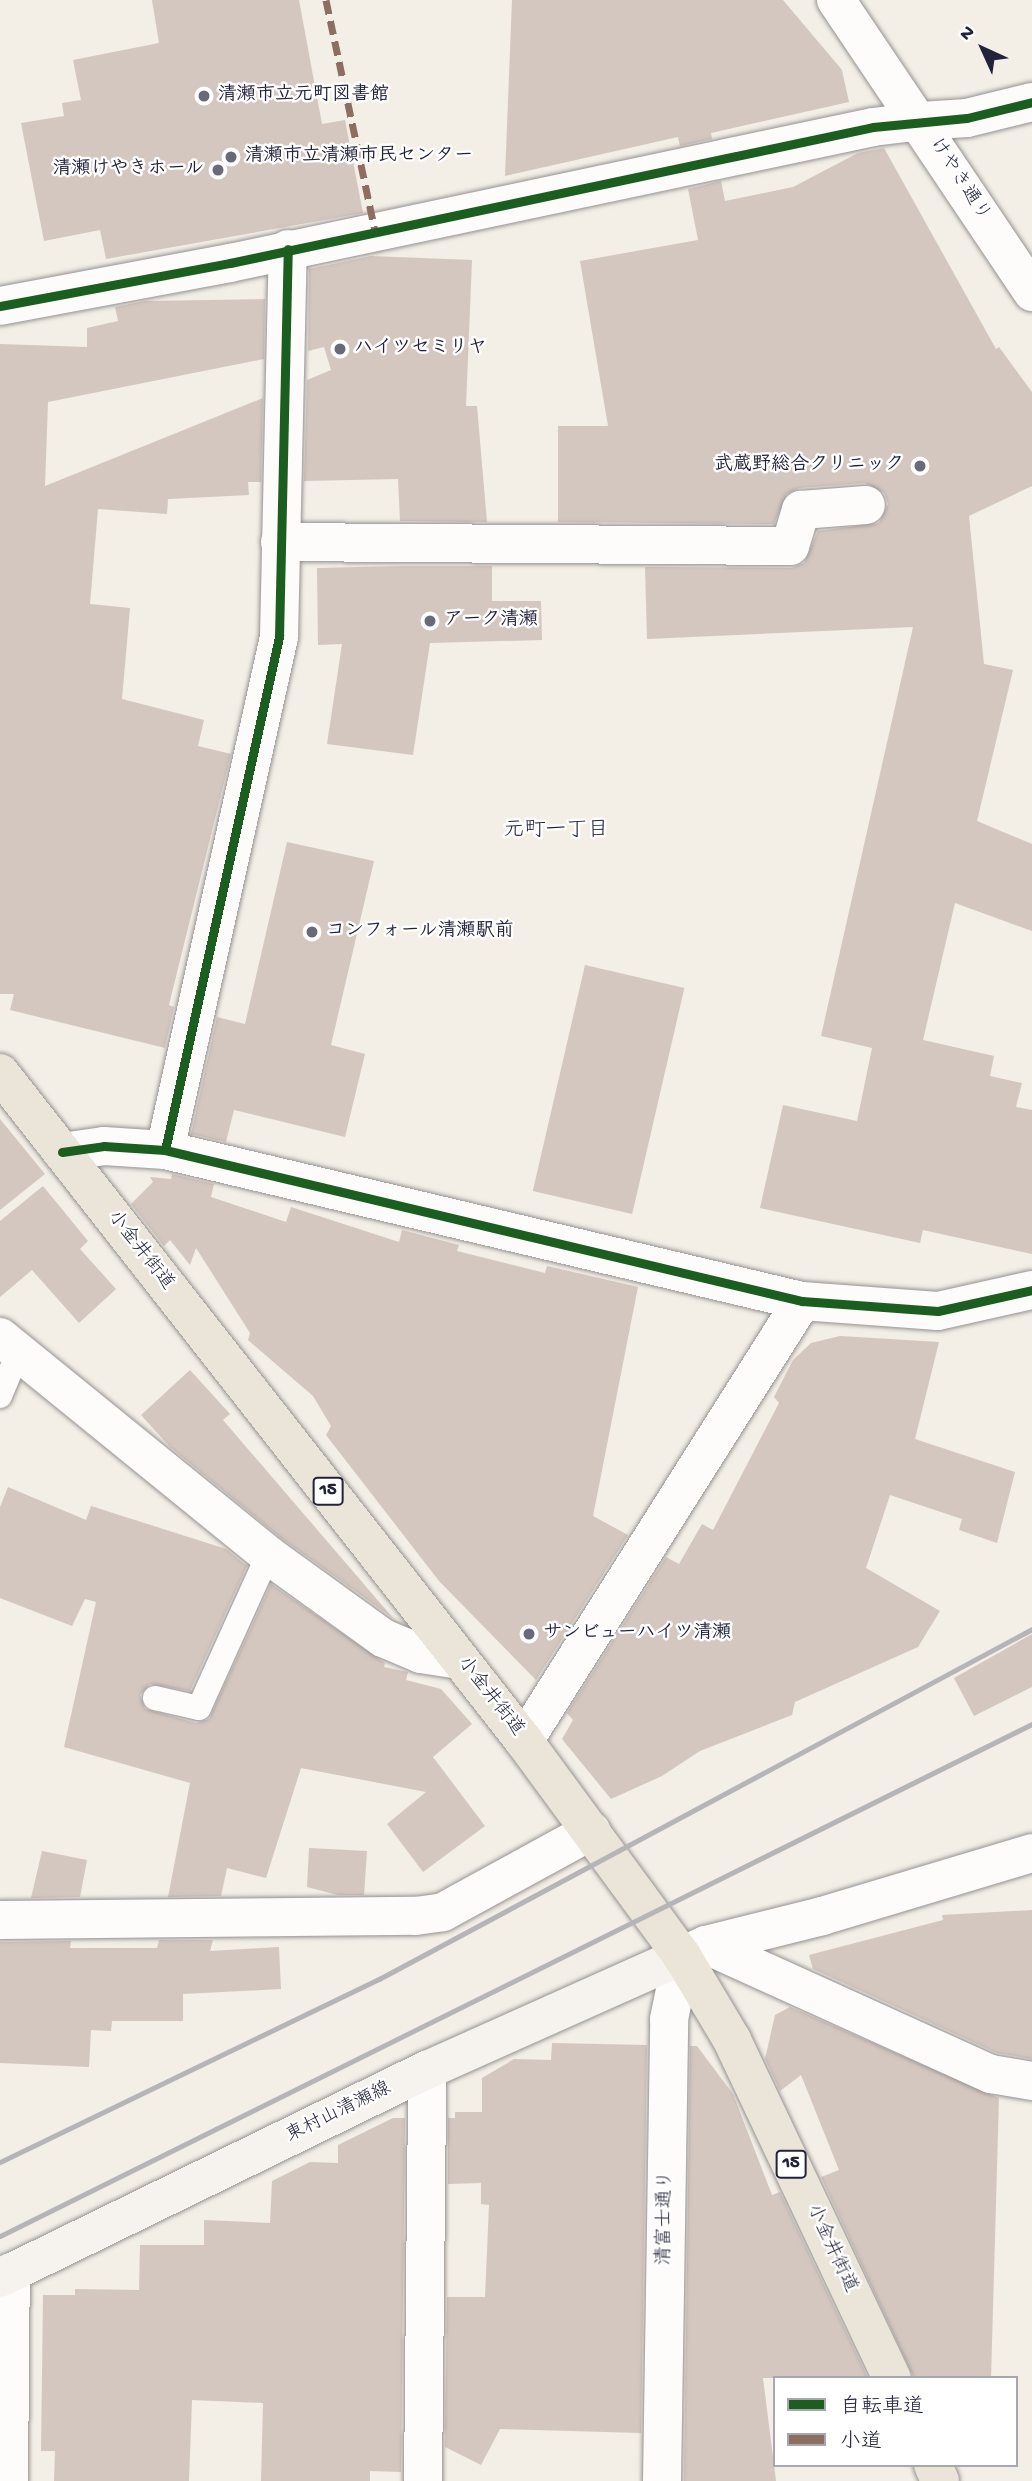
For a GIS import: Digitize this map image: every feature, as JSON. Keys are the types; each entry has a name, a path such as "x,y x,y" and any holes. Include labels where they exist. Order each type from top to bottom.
{"main road":[{"name":"小金井街道","path":"0,1073 524,1741 591,1831 694,1950 732,2040 890,2376"},
{"name":"東村山清瀬線","path":"6,2275 427,2070 694,1950"}],"street":[{"name":"けやき通り","path":"836,0 921,121 1032,292"},
{"path":"0,306 873,127 967,118 1032,102"},
{"path":"165,1150 279,637 288,249"},
{"path":"280,542 790,546 801,510 866,505"},
{"path":"62,1152 104,1146 165,1150 802,1301 938,1311 1032,1290"},
{"path":"524,1741 802,1301"},
{"path":"9,1345 268,1555 383,1638 421,1654 460,1660"},
{"path":"0,1920 416,1916 443,1912 591,1831"},
{"path":"694,1950 835,1913 1032,1853"},
{"path":"694,1950 991,2074 1032,2081"},
{"name":"清富士通り","path":"662,2481 669,2019 694,1950"},
{"path":"423,2481 427,2070"},
{"path":"6,2275 9,2481"}],"lane":[{"path":"0,1396 9,1345"},
{"path":"155,1698 199,1708 268,1555"}],"building":[{"name":"清瀬けやきホール","path":"152,0 299,0 322,124 345,120 363,213 106,259 100,230 44,241 21,123 64,116 62,103 81,100 73,60 159,43"},
{"path":"512,0 783,0 842,70 849,102 711,133 712,139 680,146 678,137 505,176"},
{"path":"884,148 996,349 999,347 1032,392 1032,486 969,516 984,664 1013,670 977,821 1032,844 1032,931 955,903 923,1040 994,1056 990,1076 1022,1083 1016,1107 1032,1110 1032,1254 923,1230 920,1243 760,1208 783,1105 857,1121 872,1048 821,1036 913,627 647,639 645,567 791,568 804,563 818,531 879,523 888,504 884,493 865,483 799,488 787,494 774,524 558,522 558,426 608,426 580,261 698,240 688,189 721,181 725,201 793,187 858,153"},
{"path":"371,256 472,260 466,406 477,406 487,522 400,521 398,479 304,481 307,380 331,370 324,347 308,351 309,269"},
{"path":"265,299 264,359 48,402 45,486 263,398 261,482 248,482 249,495 168,499 167,514 98,509 90,604 130,608 122,699 204,720 198,746 231,754 169,1005 174,1007 165,1048 10,1010 14,994 0,994 0,344 87,347 87,328 118,321 115,307 145,301"},
{"name":"アーク清瀬","path":"492,566 492,601 541,601 542,640 430,643 413,755 327,744 342,644 318,645 317,568"},
{"path":"287,842 374,861 331,1045 365,1054 345,1137 234,1110 226,1142 191,1134 217,1017 245,1024"},
{"path":"585,965 684,988 632,1214 533,1191"},
{"path":"0,1119 45,1174 0,1210"},
{"path":"172,1174 214,1184 211,1197 286,1222 291,1207 399,1242 402,1230 459,1245 457,1251 545,1273 547,1266 638,1287 593,1516 628,1535 536,1680 439,1581 326,1435 331,1426 313,1396 248,1340 250,1333 196,1248 190,1265 170,1240 164,1246 131,1204 153,1182 150,1177 171,1179"},
{"path":"43,1186 88,1241 80,1249 116,1289 79,1323 32,1270 0,1297 0,1221"},
{"path":"840,1336 939,1342 915,1439 1015,1472 997,1543 959,1530 962,1519 890,1495 866,1568 940,1611 918,1647 795,1702 792,1715 700,1751 662,1776 611,1799 562,1739 573,1720 567,1713 666,1557 679,1564 702,1524 713,1530 779,1403 774,1397 793,1360 811,1343"},
{"path":"190,1370 230,1414 223,1420 393,1618 281,1538 170,1447 141,1415"},
{"path":"8,1487 86,1520 91,1506 226,1549 247,1566 190,1691 150,1684 140,1695 145,1709 196,1723 209,1719 271,1584 385,1663 384,1667 408,1672 406,1680 441,1689 472,1724 433,1757 485,1826 423,1872 387,1824 426,1792 301,1768 266,1878 227,1868 221,1896 168,1897 190,1783 64,1747 96,1602 85,1599 72,1626 0,1598 0,1507"},
{"path":"1032,1634 1032,1687 974,1716 954,1678"},
{"path":"309,1848 367,1851 364,1895 338,1895 307,1887"},
{"path":"42,1851 87,1860 80,1897 31,1898"},
{"path":"1032,1910 1032,2059 997,2053 813,1969 809,1955 943,1920 942,1915"},
{"path":"159,1940 213,1940 210,1951 279,1947 281,1989 183,1994 183,2021 112,2021 111,2031 91,2030 89,2067 0,2063 0,1942 71,1941 70,1948 157,1948"},
{"path":"790,2007 999,2098 991,2376 913,2376 821,2177 839,2170 801,2075 780,2091 765,2059 775,2015"},
{"path":"552,2043 647,2045 641,2433 500,2429 481,2465 445,2447 447,2297 485,2297 489,2205 481,2204 481,2183 448,2184 448,2118 455,2118 455,2112 482,2112 482,2078 514,2059 551,2060"},
{"path":"690,2046 697,2046 733,2094 772,2195 780,2192 867,2376 763,2378 776,2481 684,2481"},
{"path":"393,2118 405,2118 401,2472 370,2471 370,2481 261,2481 263,2403 192,2400 189,2481 54,2481 55,2451 41,2451 43,2295 75,2295 75,2289 139,2290 140,2245 204,2245 204,2220 270,2223 272,2181 310,2162 338,2163 338,2145"}],"railway":[{"path":"0,2162 379,1979 1032,1629"},
{"path":"0,2236 1032,1724"}],"marked path":[{"path":"326,0 375,230"}],"cycle path":[{"path":"0,306 230,263 873,127 967,118 1032,102"},
{"path":"165,1150 279,637 288,249"},
{"path":"62,1152 104,1146 165,1150 802,1301 938,1311 1032,1290"}],"place":[{"name":"清瀬市立元町図書館","path":"204,96"},
{"name":"清瀬市立清瀬市民センター","path":"231,157"},
{"name":"清瀬けやきホール","path":"218,170"},
{"name":"ハイツセミリヤ","path":"340,349"},
{"name":"武蔵野総合クリニック","path":"920,466"},
{"name":"アーク清瀬","path":"430,621"},
{"name":"コンフォール清瀬駅前","path":"312,932"},
{"name":"サンビューハイツ清瀬","path":"529,1634"}],"district":[{"name":"元町一丁目","path":"556,832"}]}
